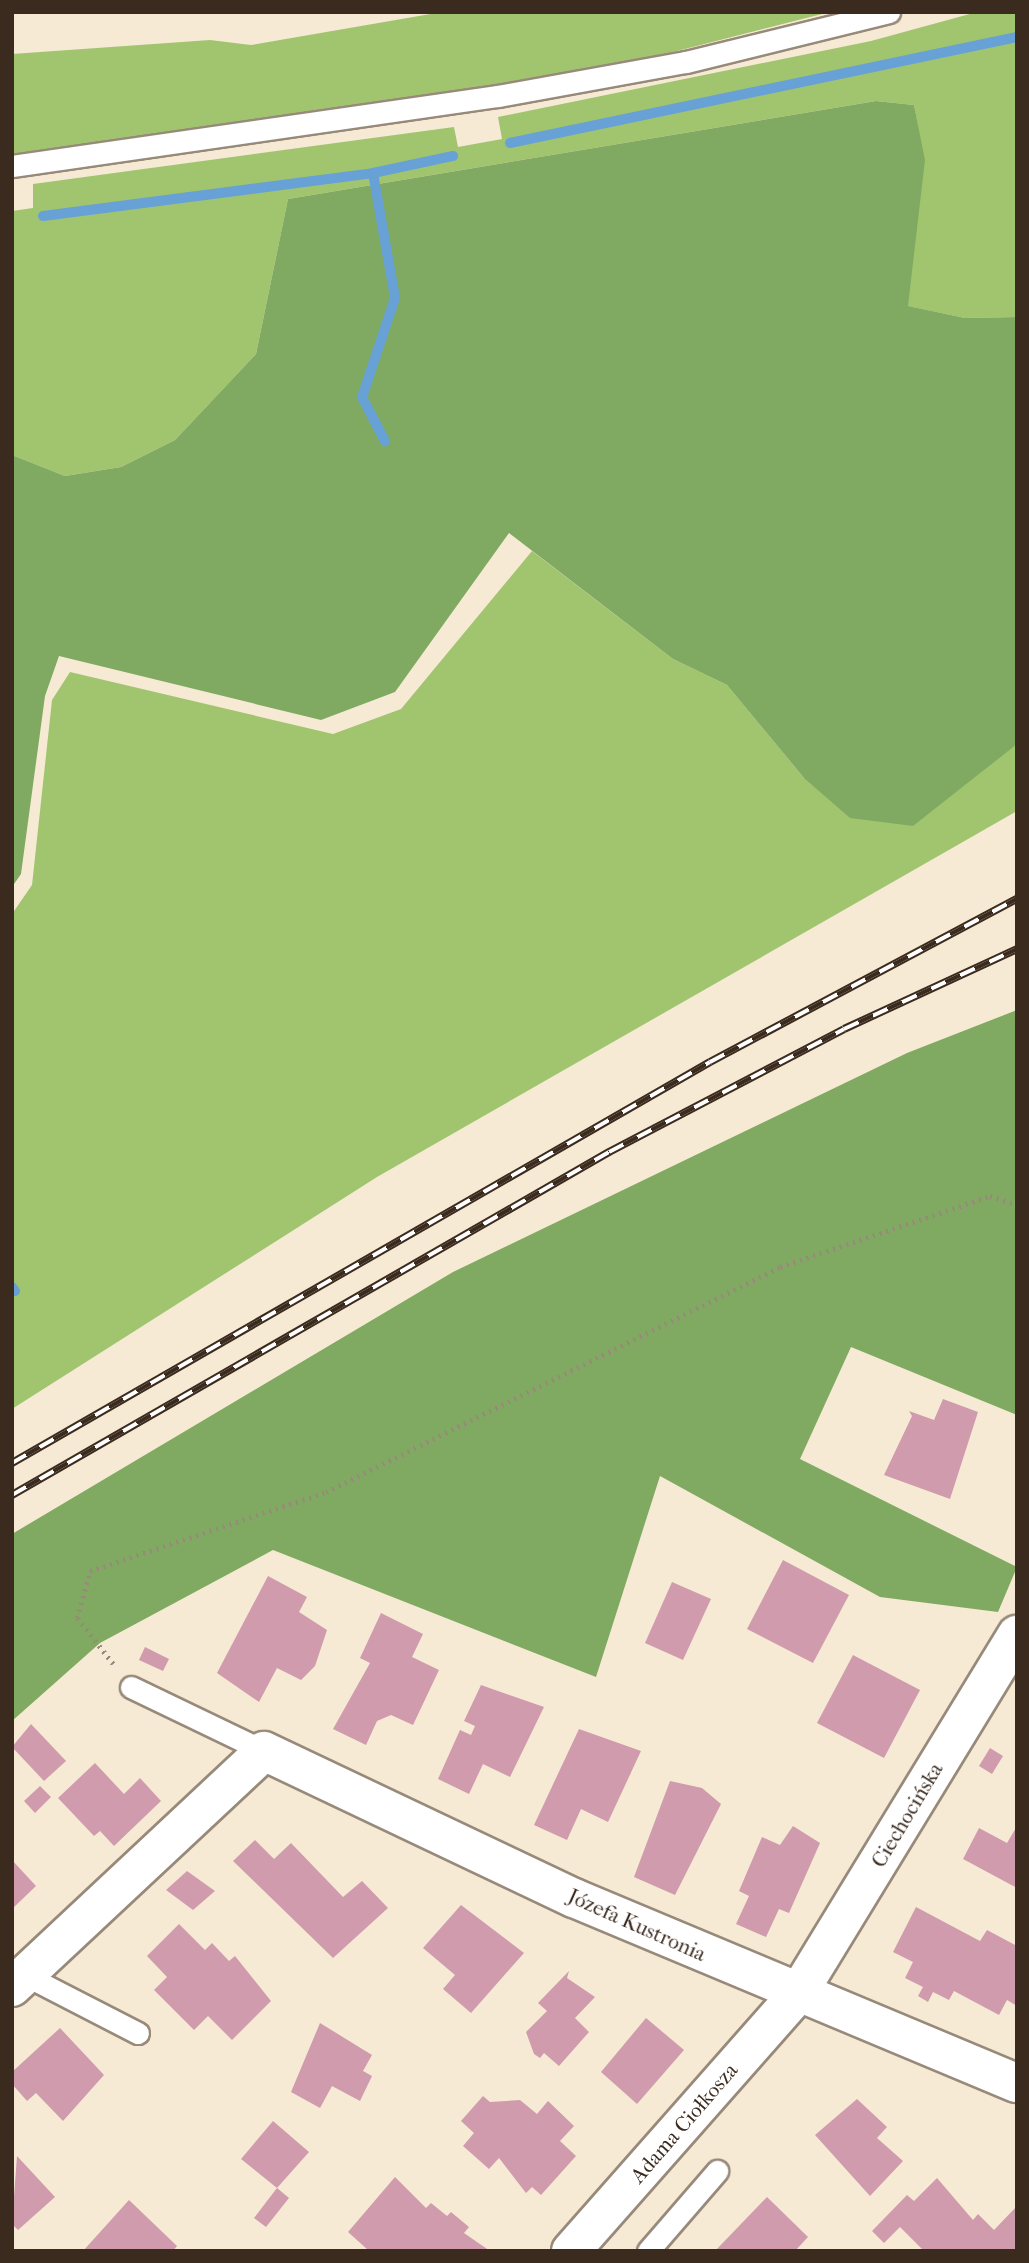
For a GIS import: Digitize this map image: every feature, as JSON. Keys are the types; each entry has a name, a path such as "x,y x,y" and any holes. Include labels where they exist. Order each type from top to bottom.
{"street":[{"name":"Ciechocińska","path":"797,1995 1017,1635"},
{"name":"Józefa Kustronia","path":"264,1751 797,1995 1017,2083"},
{"path":"19,1981 264,1751"},
{"name":"Adama Ciołkosza","path":"571,2251 797,1995"}],"lane":[{"path":"12,166 498,96 686,62 889,12"},
{"name":"Józefa Kustronia","path":"131,1687 264,1751"},
{"path":"19,1981 138,2034"},
{"path":"648,2251 717,2171"}],"path":[{"path":"131,1687 76,1618 90,1571 326,1492 779,1267 990,1196 1017,1204"}],"green space":[{"path":"442,12 830,12 638,61 188,141 12,157 12,54 210,40 251,45"},
{"path":"977,12 1017,12 1017,317 965,318 907,306 924,160 914,105 876,101 288,199 256,354 175,440 121,467 65,476 12,455 12,211 33,208 33,184 454,127 458,147 502,139 498,117 871,41"},
{"path":"876,101 914,105 925,160 908,306 965,318 1017,317 1017,744 913,826 850,818 804,778 727,685 673,659 509,533 395,692 321,720 59,656 45,696 21,874 12,887 12,455 65,476 121,467 175,440 256,354 288,199"},
{"path":"532,551 673,659 727,685 804,778 999,753 1017,744 1017,811 377,1177 12,1409 12,914 32,885 52,700 70,672 333,734 401,709"},
{"path":"1017,1010 1017,1415 851,1347 800,1459 1017,1567 998,1612 880,1597 660,1476 596,1677 273,1550 100,1643 12,1721 12,1534 453,1272 907,1053"}],"building":[{"path":"943,1399 978,1412 950,1499 884,1475 912,1416 909,1411 934,1420"},
{"path":"783,1560 849,1595 813,1663 747,1629"},
{"path":"268,1576 307,1597 299,1612 327,1630 315,1666 301,1680 277,1668 259,1702 217,1673"},
{"path":"672,1582 711,1599 683,1660 645,1643"},
{"path":"381,1613 423,1634 412,1657 439,1670 413,1725 391,1715 377,1721 366,1745 333,1729 370,1663 360,1658"},
{"path":"145,1647 169,1659 163,1671 139,1660"},
{"path":"853,1655 920,1690 884,1758 817,1723"},
{"path":"481,1685 544,1707 510,1777 483,1764 469,1794 438,1779 460,1730 471,1735 475,1726 464,1721"},
{"path":"31,1724 66,1761 44,1781 12,1747"},
{"path":"579,1729 641,1751 608,1822 581,1809 567,1840 534,1825"},
{"path":"990,1748 1003,1756 992,1774 979,1766"},
{"path":"95,1763 124,1794 140,1778 161,1801 114,1846 100,1831 94,1836 58,1798"},
{"path":"670,1781 702,1788 721,1804 675,1895 634,1877"},
{"path":"40,1786 51,1797 35,1813 24,1801"},
{"path":"793,1826 820,1843 789,1913 779,1909 766,1937 736,1924 749,1896 739,1891 762,1837 780,1845"},
{"path":"1017,1826 1017,1888 963,1859 979,1828 1007,1843"},
{"path":"255,1840 274,1859 291,1843 343,1897 362,1881 388,1908 333,1958 233,1861"},
{"path":"12,1860 36,1886 12,1909"},
{"path":"187,1871 215,1891 193,1910 166,1890"},
{"path":"461,1905 524,1953 471,2013 443,1989 455,1975 423,1948"},
{"path":"916,1907 980,1941 987,1930 1017,1946 1017,2006 1007,2000 999,2015 954,1991 949,2000 933,1992 928,2002 918,1996 923,1987 905,1978 913,1962 893,1952"},
{"path":"179,1924 205,1950 212,1943 229,1961 235,1956 271,2001 232,2040 208,2016 194,2030 154,1990 167,1977 147,1956"},
{"path":"569,1971 567,1978 595,1997 575,2018 589,2032 559,2066 544,2053 540,2058 534,2054 526,2032 547,2011 538,2003"},
{"path":"646,2018 684,2050 637,2104 601,2072"},
{"path":"320,2023 372,2055 363,2071 372,2076 360,2101 332,2086 320,2108 291,2092"},
{"path":"60,2028 104,2075 63,2121 36,2093 27,2101 12,2084 12,2072"},
{"path":"483,2096 490,2102 520,2100 537,2114 548,2101 574,2126 560,2141 576,2156 541,2195 532,2187 526,2193 499,2158 489,2169 463,2146 474,2133 461,2121"},
{"path":"857,2099 887,2127 877,2138 903,2161 870,2196 815,2135"},
{"path":"273,2121 309,2152 277,2188 241,2159"},
{"path":"17,2156 55,2197 18,2230 12,2224"},
{"path":"395,2177 426,2208 431,2203 447,2216 451,2212 469,2227 464,2233 490,2251 368,2250 348,2232"},
{"path":"937,2178 973,2220 978,2214 994,2230 1017,2206 1017,2251 924,2251 900,2227 884,2243 872,2231 907,2195 914,2201"},
{"path":"277,2188 289,2198 266,2227 254,2218"},
{"path":"767,2197 808,2237 795,2251 715,2251"},
{"path":"129,2200 177,2246 173,2251 83,2251"}],"waterway":[{"path":"510,143 1017,37"},
{"path":"43,216 373,173 453,156"},
{"path":"373,173 395,298 362,397 385,441"},
{"path":"12,1287 15,1291"}],"railway":[{"path":"12,1463 710,1062 1017,899"},
{"path":"12,1495 609,1152 844,1029 1017,949"}]}
